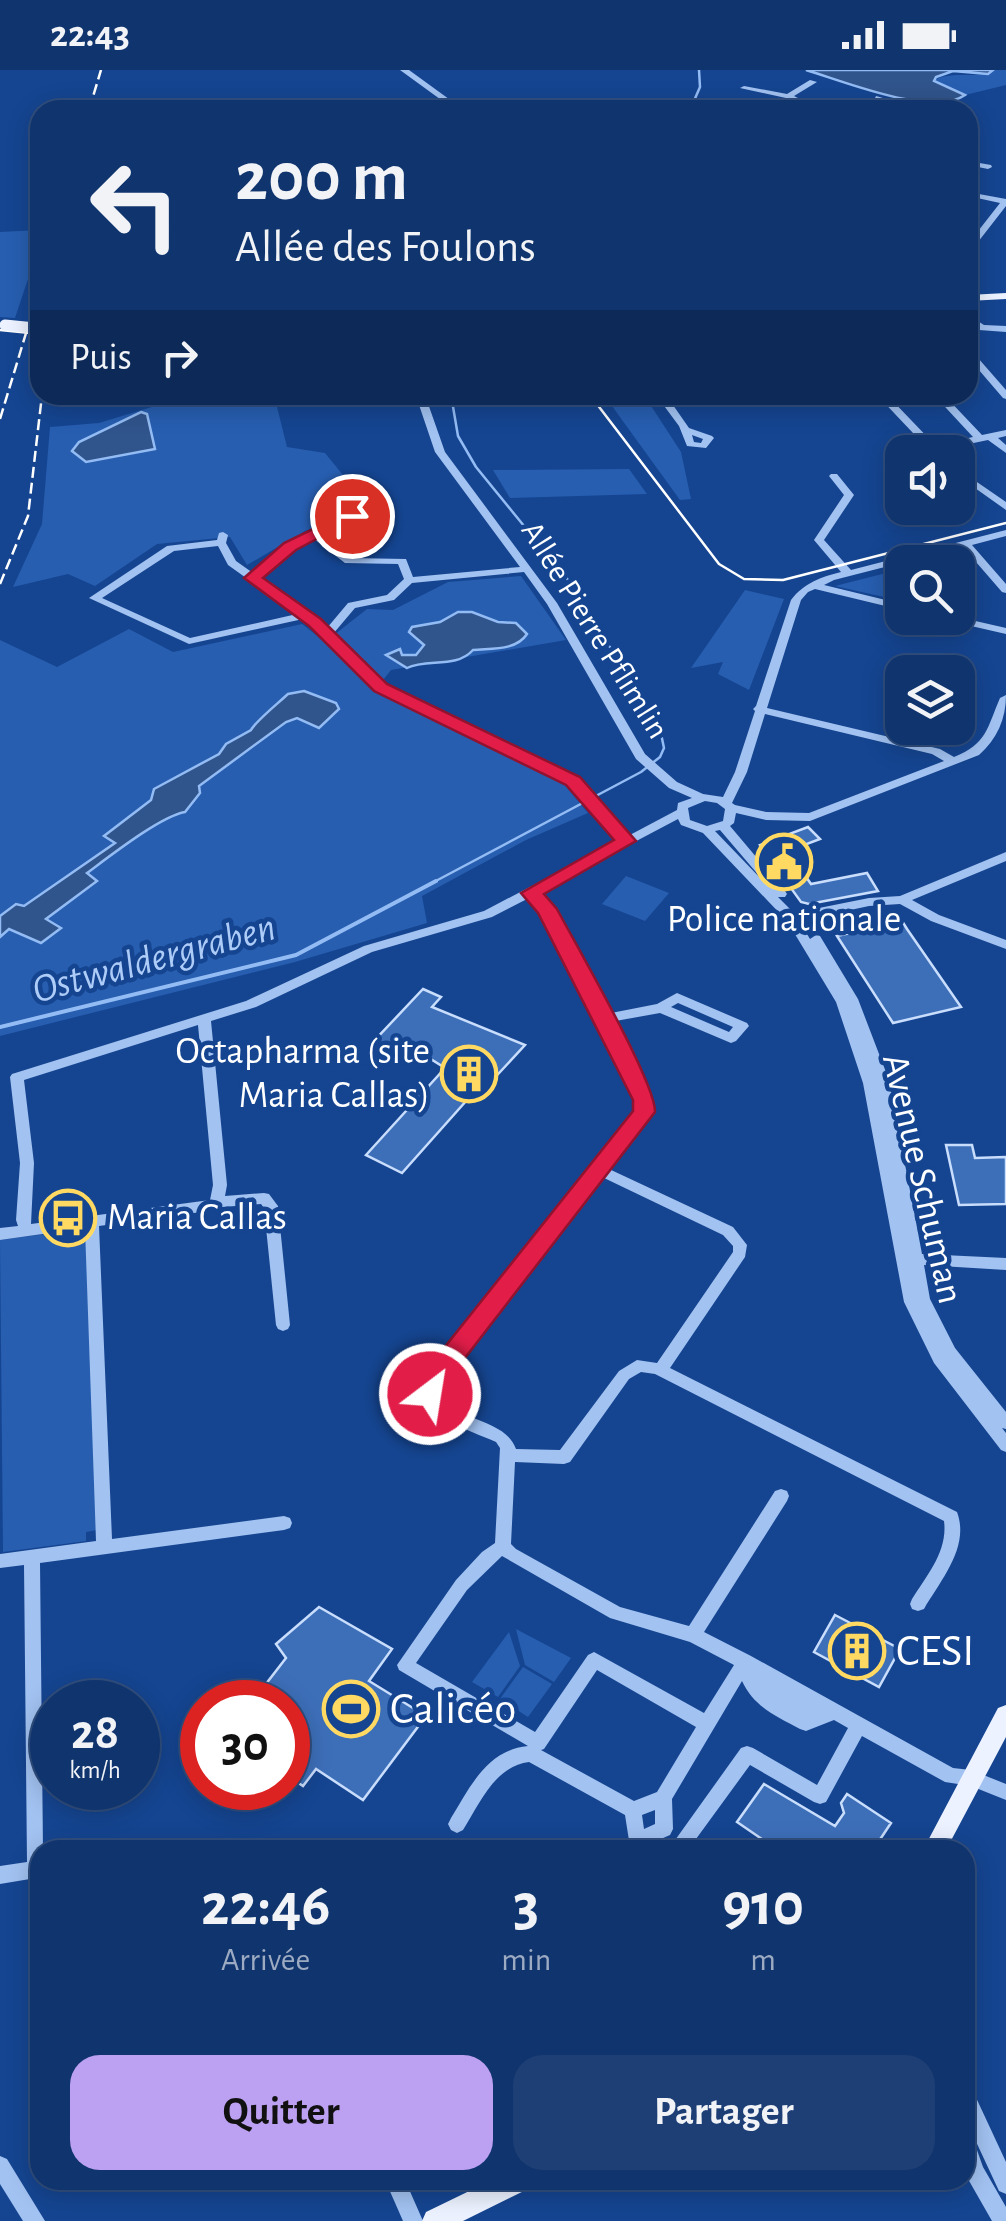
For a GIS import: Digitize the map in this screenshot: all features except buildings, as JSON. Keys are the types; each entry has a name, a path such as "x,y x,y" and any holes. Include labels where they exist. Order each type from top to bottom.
{"main road":[{"path":"978,297 1006,296"},
{"path":"2,325 30,327"},
{"path":"939,1840 1006,1715"},
{"path":"435,2221 499,2190"}],"street":[{"path":"404,70 446,100"},
{"path":"788,96 813,82"},
{"path":"744,88 795,100"},
{"path":"978,165 988,167"},
{"path":"978,196 1006,202 978,237"},
{"path":"978,325 1006,329"},
{"path":"978,363 1006,396"},
{"name":"Allée Pierre Pflimlin","path":"423,405 440,452 528,568 651,768 672,785 766,816"},
{"path":"668,405 686,430"},
{"path":"891,405 919,435"},
{"path":"950,405 986,438 1006,450"},
{"path":"975,441 1006,433"},
{"path":"834,476 849,495 818,540 848,574"},
{"path":"975,485 1006,508"},
{"path":"253,578 281,552 342,524 356,513"},
{"path":"725,825 731,786 740,772 796,600 813,584 1006,533"},
{"path":"314,534 349,561 402,561 409,580"},
{"path":"306,615 189,642 94,598 167,550 222,539 232,563 306,615 381,688 568,777 626,841"},
{"path":"965,543 1006,590"},
{"path":"327,634 352,604 390,598 409,580 528,568"},
{"path":"813,584 885,603"},
{"path":"975,623 1006,630"},
{"path":"26,1231 23,1220 28,1163 17,1078 251,1004 368,948 488,914 646,833 690,825 708,830 766,816 810,816 984,746 1006,698"},
{"path":"759,709 936,751 952,761"},
{"name":"Allée Pierre Pflimlin","path":"672,785 690,825"},
{"path":"646,833 704,797 731,786"},
{"name":"Avenue Schuman","path":"725,825 795,917 842,1002 861,1053 909,1260 924,1299 937,1330 977,1389 1006,1423"},
{"name":"Avenue Schuman","path":"708,830 795,917"},
{"path":"795,917 902,900 1006,856"},
{"path":"531,893 547,909 645,1106 642,1118 430,1385 430,1394 437,1404 501,1437 509,1455 503,1546 510,1554 616,1613 693,1635 745,1662"},
{"path":"902,900 935,918 1006,944"},
{"path":"604,1020 661,1008 677,996 742,1026 731,1038 661,1008"},
{"path":"204,1019 219,1202"},
{"path":"600,1170 728,1231 740,1245 740,1253 660,1370"},
{"path":"0,1234 202,1210 219,1202 264,1198 271,1206 283,1326"},
{"path":"92,1223 104,1547"},
{"path":"909,1260 1006,1264"},
{"name":"Avenue Schuman","path":"909,1260 911,1302 932,1347 1006,1445"},
{"path":"509,1455 564,1457 632,1367 646,1365 660,1370 952,1517 956,1530 953,1541 918,1604"},
{"path":"693,1635 780,1496"},
{"path":"0,1561 284,1523"},
{"path":"503,1546 490,1554 461,1589 405,1665 634,1810"},
{"path":"32,1556 37,1840"},
{"path":"457,1824 497,1765 535,1749 594,1660 708,1724"},
{"path":"745,1662 750,1687 766,1702 806,1722 827,1715 859,1724 951,1776 971,1778 1006,1792"},
{"path":"643,1840 664,1829 663,1798 745,1662"},
{"path":"684,1840 746,1754 820,1796 859,1724"},
{"path":"634,1810 663,1798"},
{"path":"633,1840 634,1810"},
{"path":"0,1875 30,1876"},
{"path":"975,2117 1006,2184"},
{"path":"0,2166 35,2221"},
{"path":"975,2174 1002,2221"},
{"path":"399,2190 413,2221"}],"shaded area":[{"path":"806,70 993,70 988,74 953,71 936,77 934,81 965,95 952,100 910,100"},
{"path":"1006,70 1006,85 965,95 934,80 979,74"},
{"path":"30,230 30,273 15,318 0,317 0,232"},
{"path":"158,405 276,405 287,447 325,453 352,486 354,504 341,517 305,531 247,565 230,537 157,544 95,586 68,574 13,587 42,524 50,427 99,423"},
{"path":"611,405 650,405 681,452 691,499 680,500"},
{"path":"141,412 147,414 155,449 86,462 72,451 79,442"},
{"path":"629,469 647,494 510,498 493,470"},
{"path":"885,573 885,597 835,586"},
{"path":"521,576 566,640 391,670 376,689 559,778 588,813 526,840 422,896 427,923 295,962 0,1036 0,640 57,667 129,629 173,652 302,624 325,642 367,609 393,610 448,582"},
{"path":"745,590 784,599 749,690 718,674 723,662 691,668"},
{"path":"458,612 516,623 527,634 510,646 473,650 458,659 407,668 386,655 400,649 402,655 416,655 424,645 409,632 412,627 440,622"},
{"path":"304,691 336,703 339,709 319,728 297,718 286,722 199,786 200,793 185,812 150,829 87,873 97,881 46,919 61,928 41,943 9,929 0,937 0,916 16,904 24,906 115,843 104,836 151,800 154,789 219,754 288,694"},
{"path":"626,876 669,893 645,921 602,904"},
{"path":"76,1230 86,1234 97,1530 86,1532 86,1541 3,1552 0,1240"},
{"path":"516,1629 571,1658 554,1682 525,1665"},
{"path":"509,1632 520,1666 498,1697 472,1682"},
{"path":"523,1667 552,1684 528,1717 500,1699"}],"waterway":[{"path":"694,100 700,87 699,70"},
{"path":"432,883 641,772 660,757 664,748 660,729 626,665 601,637 568,580 476,467 458,436 453,405"},
{"name":"Ostwaldergraben","path":"0,1027 296,955 436,881"}],"tram line":[{"path":"0,330 30,333"},
{"path":"598,405 719,564 744,579 783,580 1006,523"}],"railway":[{"path":"92,100 101,70"},
{"path":"0,419 30,320"},
{"path":"0,584 28,516 41,405"}],"place":[{"name":"Police nationale","path":"784,862"},
{"name":"Octapharma (site Maria Callas)","path":"469,1074"},
{"name":"Maria Callas","path":"68,1218"},
{"name":"CESI","path":"857,1651"},
{"name":"Calicéo","path":"351,1709"}],"route":[{"path":"352,516 290,546 253,578 315,622 381,688 568,777 626,841 531,893 547,909 626,1062 644,1100 642,1118 430,1385 430,1394"}]}
